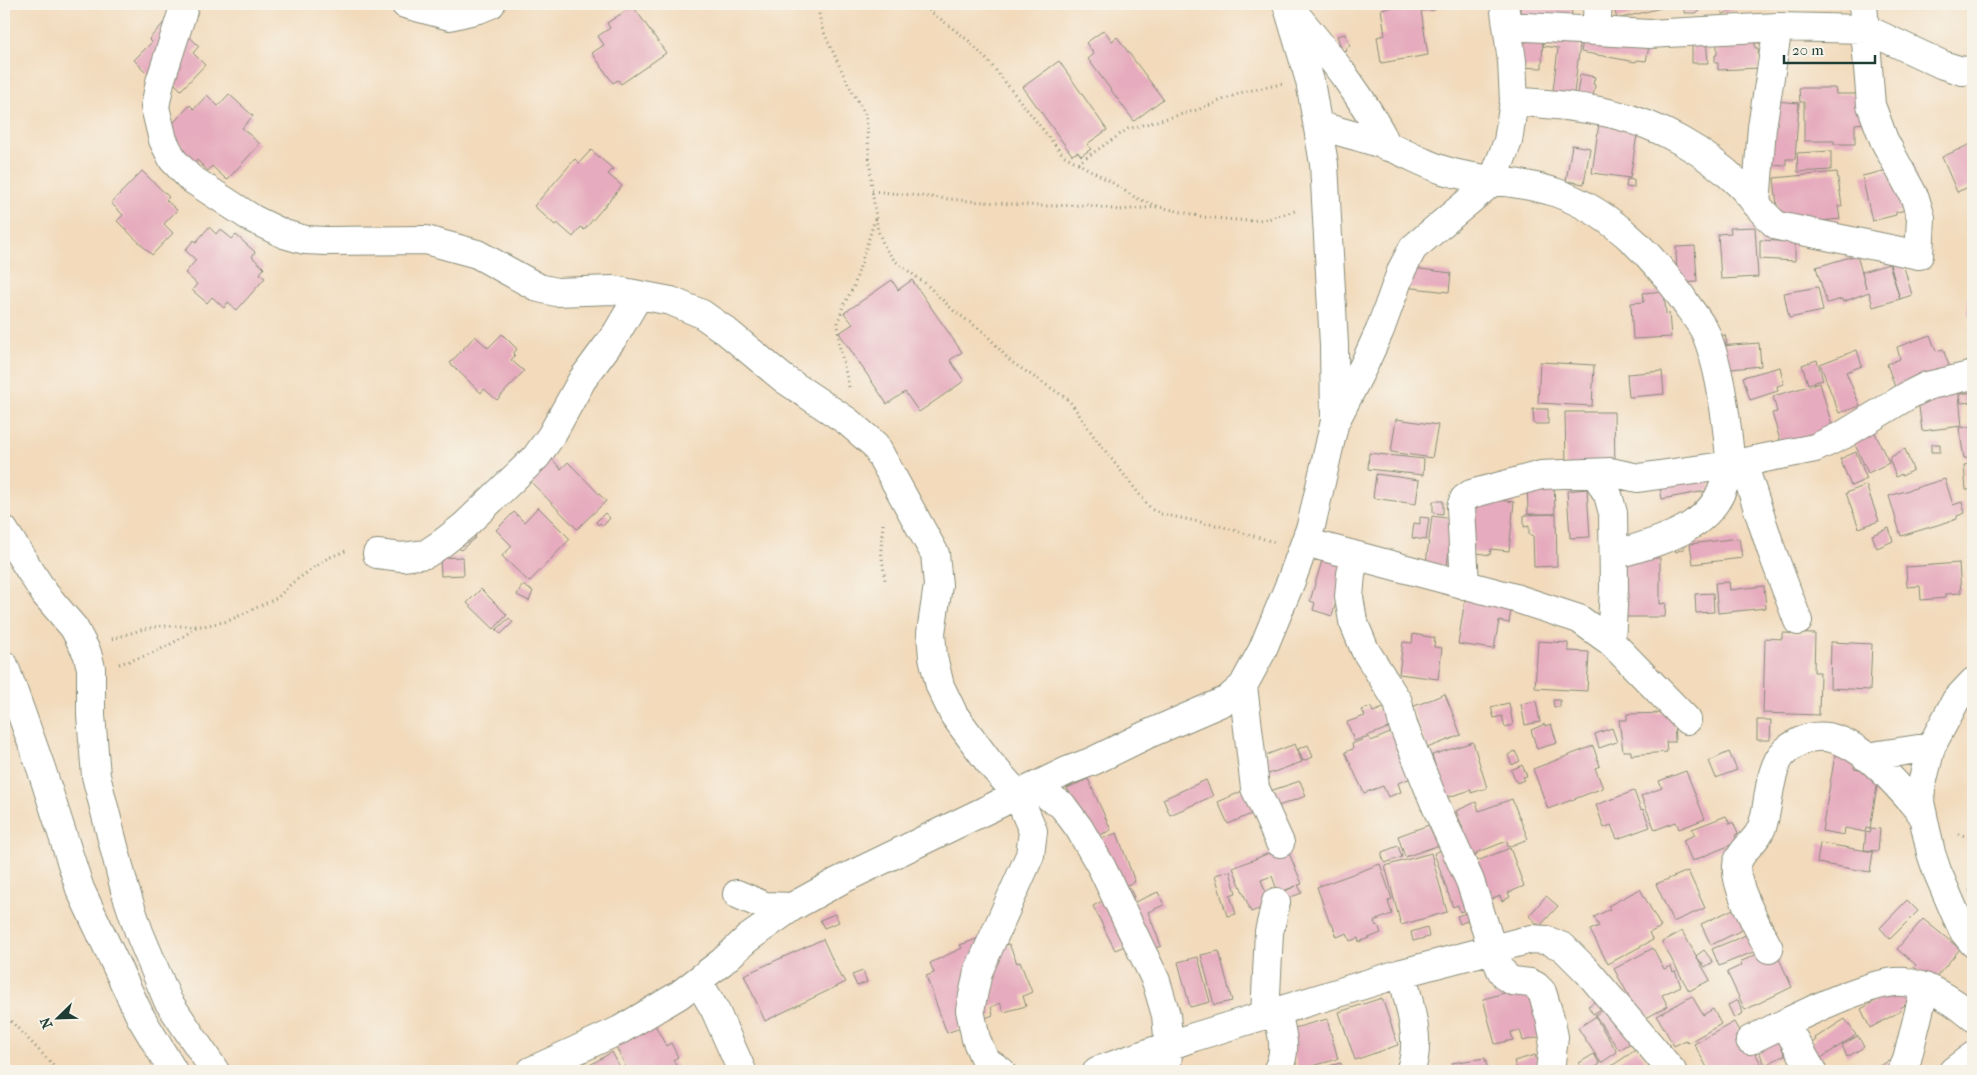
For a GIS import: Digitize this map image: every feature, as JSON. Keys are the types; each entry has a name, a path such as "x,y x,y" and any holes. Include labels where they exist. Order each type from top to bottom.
{"street":[{"path":"185,4 160,82 155,107 163,140 173,160 190,178 253,219 284,234 305,240 426,240 477,254 539,288 556,292 613,290 671,301 702,314 726,331 784,379 847,421 875,445 935,554 938,585 931,633 933,658 940,686 954,715 988,761 1028,790 1049,797 1062,805 1078,828 1102,868 1156,981 1166,1015 1167,1059"},
{"path":"405,4 450,16 491,4"},
{"path":"531,1071 620,1030 679,995 747,939 792,906 839,881 1067,771 1228,700 1243,686 1262,651 1305,545 1320,490 1335,421 1334,345 1324,164 1310,81 1287,4"},
{"path":"1287,4 1360,96 1376,122 1388,147"},
{"path":"1596,30 1598,4"},
{"path":"1335,421 1356,384 1376,339 1402,269 1413,248 1493,181 1508,141 1514,101 1506,15 1596,30 1649,34 1778,27 1864,16 1943,65 1962,71 1973,70"},
{"path":"1514,101 1558,105 1612,114 1644,123 1678,140 1710,160 1739,184 1770,221 1778,226 1788,230 1828,235 1919,255 1921,218 1914,198 1884,140 1871,105 1864,16"},
{"path":"1756,204 1762,127 1778,27"},
{"path":"1318,124 1388,147 1442,169 1556,193 1584,205 1650,257 1668,277 1706,332 1717,369 1736,464 1798,621"},
{"path":"377,554 402,558 426,554 464,526 536,457 551,436 582,380 616,334 639,295"},
{"path":"1465,585 1461,506 1464,499 1471,494 1532,477 1610,472 1638,478 1736,464 1815,448 1926,386 1973,375"},
{"path":"1614,555 1667,538 1698,521 1712,508 1720,496 1736,464"},
{"path":"1594,472 1608,495 1613,513 1614,555 1611,642"},
{"path":"4,530 40,587 74,628 88,652 90,708 96,776 126,890 139,932 168,1001 214,1071"},
{"path":"1305,545 1355,556 1515,598 1579,619 1611,642 1688,720"},
{"path":"1355,556 1349,596 1353,621 1365,650 1398,702 1402,725 1470,881 1492,948 1506,977 1513,981 1530,983 1542,992 1554,1037 1554,1064"},
{"path":"4,665 41,768 80,888 140,1016 173,1071"},
{"path":"1973,682 1956,700 1941,725 1931,747 1921,788 1920,802 1931,853 1944,888 1964,932 1973,943"},
{"path":"1243,686 1255,788 1280,843"},
{"path":"1769,949 1748,907 1740,886 1737,863 1741,855 1760,833 1770,784 1778,760 1789,747 1806,739 1824,736 1854,747 1900,788 1923,815"},
{"path":"1866,757 1931,747"},
{"path":"1000,1071 985,1060 976,1039 970,1010 978,972 1030,854 1033,831 1028,790"},
{"path":"737,894 765,906 792,906"},
{"path":"1276,902 1269,932 1271,1014 1284,1047 1283,1059 1277,1071"},
{"path":"1097,1071 1142,1065 1167,1059 1194,1037 1402,973 1492,948 1531,940 1546,940 1563,947 1588,972 1672,1071"},
{"path":"1402,973 1413,1028 1415,1051 1410,1071"},
{"path":"698,981 715,1010 742,1071"},
{"path":"1750,1040 1837,1000 1883,985 1904,982 1925,987 1945,997 1973,1017"},
{"path":"1902,1071 1907,1060 1925,987"},
{"path":"1785,1024 1812,1071"},
{"path":"1953,1071 1973,1056"}],"path":[{"path":"817,4 822,28 846,80 866,116 872,190 878,231 885,248 895,261 926,284 954,311 985,333 1010,361 1069,400 1095,438 1151,509 1161,514 1220,526 1266,540 1305,545"},
{"path":"921,4 969,41 990,63 1063,155 1136,198 1160,207 1203,217 1248,220 1268,219 1310,208 1327,213"},
{"path":"1078,163 1121,133 1138,125 1158,122 1197,110 1242,92 1310,81"},
{"path":"872,190 969,201 1042,206 1087,206 1119,210 1160,207"},
{"path":"110,639 161,626 196,627 228,620 269,602 323,562 342,551 355,548 377,554"},
{"path":"90,674 163,650 196,627"},
{"path":"4,1014 60,1071"}],"building":[{"path":"1420,4 1428,55 1381,63 1377,37 1385,35 1381,9"},
{"path":"1422,4 1434,4 1435,10 1422,11"},
{"path":"1520,4 1572,8 1571,26 1520,21"},
{"path":"1613,4 1664,4 1665,7 1617,19"},
{"path":"1684,4 1698,4 1698,13 1684,13"},
{"path":"1719,4 1738,4 1739,8 1723,14"},
{"path":"1966,4 1973,4 1973,12 1969,13"},
{"path":"633,6 666,53 621,84 618,80 613,83 592,53 604,45 598,36 610,28 607,23"},
{"path":"169,17 199,46 193,53 205,65 181,90 171,80 163,89 134,60 152,42 149,39"},
{"path":"1104,30 1112,41 1117,37 1163,99 1134,121 1088,59 1094,54 1086,43"},
{"path":"1545,31 1581,36 1573,101 1552,99 1558,48 1543,46"},
{"path":"1518,33 1543,34 1542,68 1516,67"},
{"path":"1345,34 1350,46 1346,48 1347,51 1340,53 1338,48 1341,47 1337,36"},
{"path":"1584,34 1650,42 1646,61 1637,60 1636,62 1581,52"},
{"path":"1706,39 1708,63 1692,63 1692,40"},
{"path":"1755,40 1755,48 1758,48 1759,68 1718,70 1718,63 1715,63 1717,41"},
{"path":"1059,61 1107,130 1087,144 1091,149 1081,156 1078,152 1072,155 1023,87"},
{"path":"1580,74 1595,77 1592,104 1576,101"},
{"path":"1799,88 1835,88 1836,94 1864,94 1865,123 1855,124 1855,144 1834,144 1834,141 1804,141 1804,102 1800,102"},
{"path":"229,94 253,116 242,128 260,144 227,180 212,166 208,171 197,160 195,164 179,150 182,146 179,143 163,134 190,105 194,109 207,95 218,106"},
{"path":"1774,101 1799,103 1795,159 1786,159 1786,166 1771,165"},
{"path":"1599,123 1638,129 1630,178 1592,173"},
{"path":"1973,143 1973,185 1957,192 1942,157"},
{"path":"1572,145 1590,148 1584,184 1566,181"},
{"path":"591,150 613,169 608,174 622,186 584,230 581,227 573,237 557,223 555,225 534,206 575,159 579,163"},
{"path":"1831,151 1831,170 1798,172 1797,153"},
{"path":"1914,164 1923,207 1896,212 1896,215 1872,221 1862,176"},
{"path":"142,171 169,197 166,200 177,210 164,224 173,233 152,255 117,221 123,215 111,203"},
{"path":"1837,172 1842,206 1838,206 1840,219 1779,225 1774,178"},
{"path":"1627,179 1634,180 1634,188 1626,187"},
{"path":"209,227 216,234 220,229 232,239 236,235 255,252 252,257 264,268 260,274 265,278 237,310 228,302 224,308 212,297 207,303 192,290 197,284 185,273 196,260 185,250 194,240 196,242"},
{"path":"1755,227 1758,277 1721,279 1718,234 1731,233 1730,228"},
{"path":"1760,240 1795,242 1795,261 1760,259"},
{"path":"1695,246 1697,282 1677,283 1676,247"},
{"path":"1857,255 1866,288 1862,272 1889,264 1900,299 1873,307 1869,292 1843,302 1842,299 1827,303 1816,267"},
{"path":"1902,260 1912,295 1900,299 1890,264"},
{"path":"1405,267 1451,273 1449,292 1403,287"},
{"path":"892,280 898,290 912,280 962,352 950,360 964,381 919,412 905,392 887,404 839,333 853,324 844,313"},
{"path":"1818,287 1823,311 1789,318 1784,293"},
{"path":"1664,291 1666,314 1669,313 1671,337 1633,339 1631,303 1644,302 1643,293"},
{"path":"1969,292 1973,292 1973,315 1967,315"},
{"path":"502,334 517,349 513,354 515,356 511,360 524,371 497,400 484,389 481,393 450,363 475,336 488,348"},
{"path":"1725,335 1727,344 1716,346 1715,337"},
{"path":"1930,335 1936,351 1943,349 1952,374 1896,390 1887,364 1900,359 1897,347"},
{"path":"1759,343 1761,366 1721,370 1719,346"},
{"path":"1857,350 1862,366 1846,372 1860,406 1839,413 1820,364"},
{"path":"1817,360 1823,380 1808,384 1802,365"},
{"path":"1540,362 1594,365 1592,406 1538,403"},
{"path":"1780,367 1784,384 1777,386 1778,391 1750,400 1743,377"},
{"path":"1662,371 1664,394 1629,397 1627,374"},
{"path":"1820,383 1834,433 1782,447 1772,413 1777,412 1773,396"},
{"path":"1958,386 1962,426 1922,431 1917,391"},
{"path":"1973,392 1973,402 1961,403 1960,394"},
{"path":"1533,409 1548,409 1548,424 1534,424"},
{"path":"1565,412 1614,412 1615,465 1566,465"},
{"path":"1396,419 1438,425 1432,458 1391,452"},
{"path":"1871,424 1889,463 1868,473 1850,434"},
{"path":"1973,426 1973,490 1966,490 1964,465 1970,464 1970,458 1964,458 1959,428"},
{"path":"1931,444 1940,444 1940,452 1931,452"},
{"path":"1905,449 1913,470 1896,477 1889,458"},
{"path":"1856,452 1867,479 1851,486 1840,459"},
{"path":"1369,453 1424,459 1423,475 1368,469"},
{"path":"550,457 561,469 568,462 606,501 577,529 528,479"},
{"path":"1707,472 1711,490 1662,499 1659,479"},
{"path":"1376,474 1419,480 1416,504 1373,498"},
{"path":"1527,479 1554,479 1555,514 1528,514"},
{"path":"1945,479 1953,505 1962,502 1965,513 1957,516 1957,519 1901,536 1889,496"},
{"path":"1866,485 1879,521 1859,528 1846,493"},
{"path":"1587,489 1590,537 1570,538 1567,491"},
{"path":"1474,497 1514,502 1509,551 1491,549 1490,555 1471,552"},
{"path":"1433,501 1443,501 1443,514 1433,513"},
{"path":"538,507 570,539 529,582 502,556 512,546 496,530 514,512 524,522"},
{"path":"605,513 610,518 603,526 600,523 598,525 596,522"},
{"path":"1556,514 1557,566 1534,567 1533,535 1529,535 1529,526 1524,527 1524,515"},
{"path":"1432,516 1453,519 1447,566 1426,563"},
{"path":"1420,517 1429,518 1426,540 1412,538 1414,523 1420,524"},
{"path":"1889,528 1893,541 1877,548 1872,535"},
{"path":"469,529 476,537 461,550 454,543"},
{"path":"1680,538 1685,548 1676,552 1672,541"},
{"path":"1739,538 1742,558 1693,564 1690,544"},
{"path":"1324,554 1348,562 1332,616 1313,610 1315,603 1310,601"},
{"path":"463,557 464,575 441,576 440,558"},
{"path":"1619,558 1660,558 1660,604 1666,603 1665,617 1619,617"},
{"path":"1959,563 1961,593 1945,594 1945,598 1921,600 1920,586 1907,587 1906,567"},
{"path":"1729,582 1730,590 1764,586 1766,608 1718,613 1715,583"},
{"path":"522,585 533,591 529,601 517,595"},
{"path":"481,589 507,615 494,629 467,603"},
{"path":"1713,593 1714,612 1696,613 1695,594"},
{"path":"1465,599 1512,603 1509,623 1499,621 1494,649 1458,644"},
{"path":"509,618 513,622 501,634 496,630"},
{"path":"1782,633 1815,634 1814,672 1820,672 1819,715 1763,713 1765,638 1782,639"},
{"path":"1413,634 1435,638 1434,647 1442,648 1438,679 1399,674 1403,642 1412,643"},
{"path":"1538,641 1568,643 1568,651 1589,652 1587,691 1535,688"},
{"path":"1831,642 1872,644 1870,690 1830,688"},
{"path":"1445,694 1461,735 1427,748 1412,707"},
{"path":"1553,700 1560,700 1560,707 1554,707"},
{"path":"1536,701 1540,722 1525,725 1521,704"},
{"path":"1509,703 1513,725 1505,727 1502,716 1494,718 1491,707"},
{"path":"1394,704 1401,723 1354,741 1347,722 1365,716 1362,710 1371,707 1373,712"},
{"path":"1666,713 1674,715 1675,742 1666,742 1667,752 1631,755 1631,751 1623,751 1619,720 1627,720 1627,714"},
{"path":"1757,720 1771,720 1770,740 1757,740"},
{"path":"1545,724 1545,726 1551,724 1557,743 1537,749 1531,730"},
{"path":"1409,725 1422,774 1398,783 1401,792 1388,797 1383,786 1364,793 1345,752 1353,749 1352,744 1369,737 1371,741"},
{"path":"1612,728 1617,742 1599,748 1595,734"},
{"path":"1473,742 1487,788 1471,793 1471,790 1445,798 1432,755"},
{"path":"1295,744 1302,762 1260,777 1255,759"},
{"path":"1308,745 1313,757 1303,761 1298,749"},
{"path":"1593,746 1600,766 1595,768 1603,788 1548,809 1533,769"},
{"path":"1515,751 1520,761 1512,765 1508,755"},
{"path":"1729,752 1737,770 1716,778 1709,761"},
{"path":"1835,755 1855,758 1854,769 1879,774 1870,829 1866,828 1865,832 1845,828 1844,835 1822,831"},
{"path":"1522,765 1527,776 1523,777 1524,780 1517,783 1511,770"},
{"path":"1686,771 1705,819 1679,829 1676,822 1655,830 1641,796 1662,788 1659,781"},
{"path":"1088,779 1111,830 1090,840 1067,788"},
{"path":"1206,780 1213,796 1170,815 1163,799"},
{"path":"1300,781 1306,796 1270,809 1264,793"},
{"path":"1249,788 1258,811 1228,824 1218,802"},
{"path":"1634,791 1650,827 1617,839 1611,825 1604,828 1596,805"},
{"path":"1512,799 1528,839 1508,847 1507,841 1466,859 1455,832 1463,829 1456,811 1476,802 1479,811"},
{"path":"1726,816 1730,824 1733,822 1738,834 1735,835 1738,842 1692,861 1683,840 1695,835 1692,829"},
{"path":"1443,820 1451,841 1405,857 1398,836"},
{"path":"1871,828 1880,829 1878,851 1864,850 1866,832 1870,833"},
{"path":"1117,833 1135,882 1113,890 1095,841"},
{"path":"1820,843 1873,852 1870,872 1817,863"},
{"path":"1454,845 1474,907 1460,912 1458,905 1453,907 1434,853"},
{"path":"1286,846 1302,884 1298,885 1302,893 1288,898 1278,894 1296,886 1278,893 1272,876 1261,880 1270,905 1251,912 1233,868"},
{"path":"1398,846 1402,857 1385,863 1382,852"},
{"path":"1510,848 1524,886 1508,893 1510,897 1502,901 1500,896 1482,903 1467,865"},
{"path":"1431,853 1447,912 1401,925 1385,866"},
{"path":"1380,864 1392,899 1388,901 1392,914 1374,921 1381,933 1359,942 1358,938 1350,941 1347,933 1337,937 1332,924 1330,924 1317,887"},
{"path":"1230,871 1236,893 1230,895 1236,914 1227,916 1215,875"},
{"path":"1688,871 1705,908 1673,922 1656,884"},
{"path":"1973,884 1973,894 1969,891"},
{"path":"1129,887 1134,897 1121,903 1116,892"},
{"path":"1640,889 1661,927 1649,933 1653,940 1608,964 1590,930 1599,926 1594,917 1610,909 1608,906"},
{"path":"1158,892 1164,905 1148,912 1161,946 1144,952 1128,905"},
{"path":"1546,896 1558,906 1540,926 1529,916"},
{"path":"1110,897 1132,943 1115,950 1093,906"},
{"path":"1907,900 1918,911 1890,939 1880,928"},
{"path":"1738,907 1748,927 1711,945 1701,924"},
{"path":"1469,912 1471,919 1460,924 1457,916"},
{"path":"835,914 839,922 824,928 820,920"},
{"path":"1923,919 1960,949 1932,982 1897,949"},
{"path":"1427,927 1429,937 1413,941 1411,932"},
{"path":"1682,931 1710,980 1689,991 1662,942"},
{"path":"1751,933 1758,950 1719,966 1712,949"},
{"path":"985,936 991,951 1009,944 1017,963 1020,962 1032,992 1023,996 1026,1006 1004,1012 1000,1003 991,1007 993,1015 947,1033 926,976 934,973 930,963 962,948 960,945"},
{"path":"823,939 841,978 843,977 846,982 765,1021 744,975"},
{"path":"1653,948 1664,969 1671,966 1673,972 1675,971 1681,986 1662,995 1668,1006 1639,1022 1630,1004 1632,1002 1614,969"},
{"path":"1704,950 1713,962 1705,967 1696,956"},
{"path":"1775,950 1792,987 1745,1010 1727,972 1742,965 1740,962 1761,952"},
{"path":"1219,951 1232,1001 1214,1005 1201,955"},
{"path":"1198,957 1210,1002 1190,1007 1178,962"},
{"path":"863,971 867,982 857,986 852,975"},
{"path":"1909,985 1916,999 1900,1008 1901,1011 1870,1028 1861,1009 1891,992"},
{"path":"1531,990 1543,1036 1523,1041 1520,1030 1511,1032 1513,1040 1495,1044 1483,999 1508,992 1509,996"},
{"path":"1692,996 1703,1015 1713,1009 1721,1024 1688,1043 1686,1040 1674,1046 1657,1016"},
{"path":"1603,997 1608,1005 1593,1014 1588,1006"},
{"path":"1382,998 1398,1045 1355,1060 1339,1012"},
{"path":"1738,1000 1743,1013 1734,1018 1728,1005"},
{"path":"1612,1004 1636,1040 1619,1050 1595,1015"},
{"path":"1595,1017 1617,1052 1601,1063 1578,1028"},
{"path":"1327,1019 1338,1059 1298,1070 1287,1030"},
{"path":"1845,1019 1856,1035 1812,1064 1802,1050 1816,1040 1815,1038"},
{"path":"1734,1022 1746,1044 1751,1045 1765,1071 1709,1071 1694,1044"},
{"path":"655,1025 666,1046 671,1043 678,1057 673,1060 679,1071 628,1071 615,1045"},
{"path":"1858,1036 1864,1047 1847,1057 1842,1045"},
{"path":"1778,1039 1785,1055 1765,1065 1758,1049"},
{"path":"1637,1049 1652,1071 1604,1071"},
{"path":"612,1052 622,1071 603,1071 602,1069 593,1071 590,1065"},
{"path":"1594,1054 1600,1064 1590,1071 1584,1071 1579,1063"},
{"path":"1535,1055 1540,1071 1517,1071 1514,1061"},
{"path":"1485,1058 1488,1071 1449,1071 1453,1069 1452,1063"},
{"path":"1888,1061 1894,1071 1873,1071"},
{"path":"1341,1063 1343,1071 1330,1071 1329,1066"}]}
